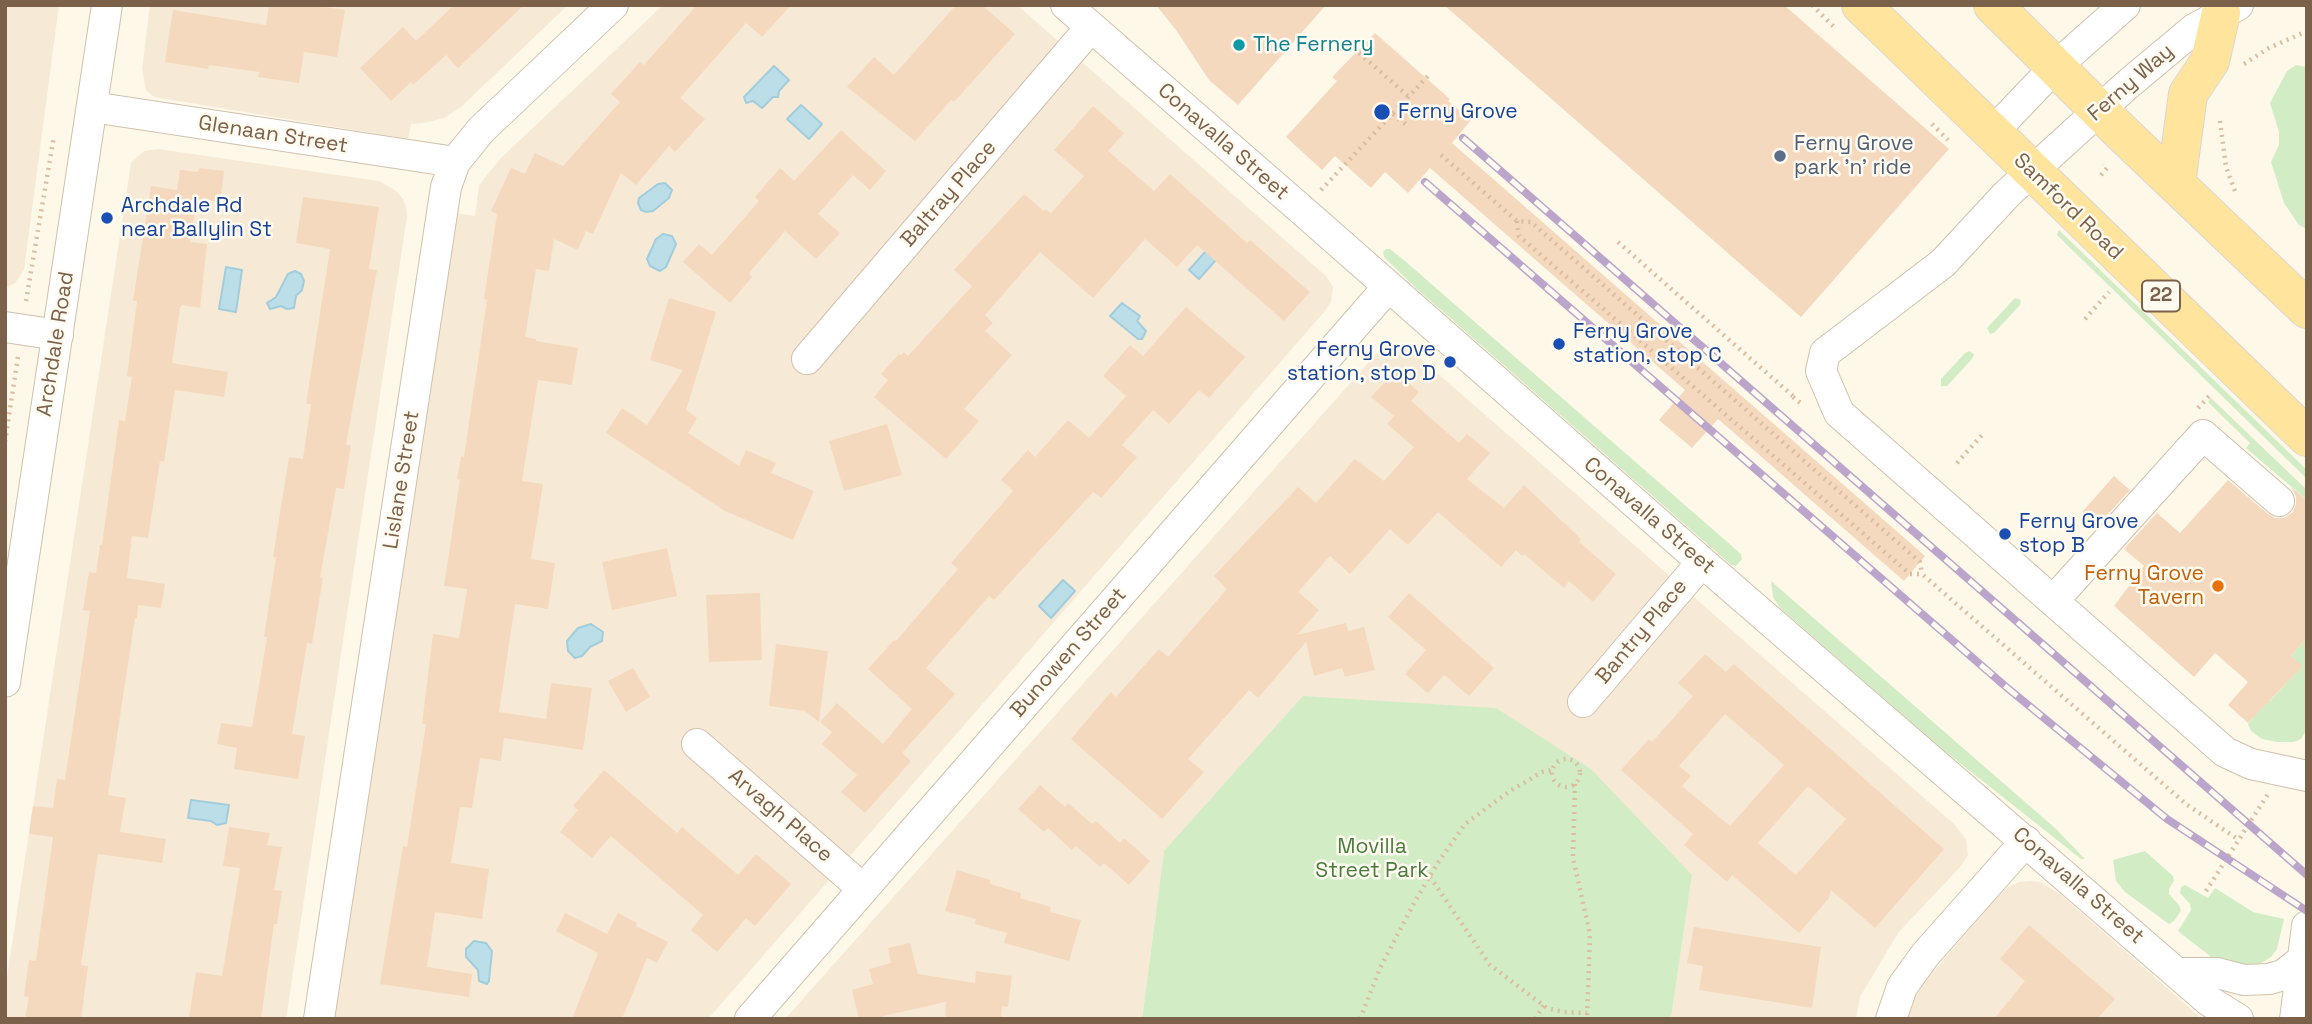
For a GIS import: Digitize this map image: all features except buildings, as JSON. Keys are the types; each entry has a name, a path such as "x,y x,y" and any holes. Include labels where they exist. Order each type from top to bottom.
{"main road":[{"name":"Samford Road","path":"1861,5 2307,437"},
{"path":"1993,5 2307,309"},
{"path":"2176,184 2188,94 2210,61 2230,9"}],"street":[{"name":"Archdale Road","path":"5,682 107,5"},
{"name":"Lislane Street","path":"319,1019 446,187 455,162 481,130 613,5"},
{"name":"Conavalla Street","path":"1066,5 1702,562 2209,1001 2238,1019"},
{"path":"1992,133 2055,67 2125,5"},
{"name":"Ferny Way","path":"2230,9 2194,29 2099,110 2031,172 1943,263 1825,353 1821,371 1839,413 2225,752 2250,764 2307,776"},
{"name":"Baltray Place","path":"807,359 1091,27"},
{"name":"Glenaan Street","path":"92,107 455,162"},
{"name":"Bunowen Street","path":"750,1019 1388,287"},
{"path":"16,329 58,335"},
{"path":"2054,600 2203,435 2279,501"},
{"name":"Bantry Place","path":"1583,702 1702,562"},
{"name":"Arvagh Place","path":"697,744 862,888"},
{"path":"1891,1019 1902,987 1925,955 2026,841"},
{"path":"2295,1019 2307,926"},
{"path":"2177,973 2217,973 2244,980 2259,980 2283,975 2301,961"}],"path":[{"path":"2237,73 2244,64 2269,48 2307,31"},
{"path":"1359,53 1409,97"},
{"path":"1321,191 1428,76"},
{"path":"2221,111 2220,121 2230,183 2242,201"},
{"path":"1393,114 1409,127"},
{"path":"2213,120 2220,121"},
{"path":"5,442 16,329 54,136"},
{"path":"1441,155 1517,221 1531,222 1920,562 1922,575"},
{"path":"1517,221 1520,236 1910,573 1922,575 2186,804 2239,840"},
{"path":"1618,242 1793,397 1804,397"},
{"path":"2085,319 2109,292"},
{"path":"1957,463 1982,435"},
{"path":"1430,877 1490,965 1544,1005 1563,1013 1587,1016 1590,934 1573,858 1575,784 1580,776 1576,764 1572,761 1562,760 1555,765 1552,778 1558,785 1567,788 1575,784"},
{"path":"1576,764 1583,760"},
{"path":"1360,1019 1380,968 1455,837 1473,817 1510,791 1542,772 1552,770"},
{"path":"2206,891 2266,798"},
{"path":"1535,1019 1544,1005"}],"shaded area":[{"path":"5,5 59,5 24,270 15,283 5,288"},
{"path":"150,5 568,5 461,107 444,118 411,124 408,139 154,97 146,90 142,69"},
{"path":"663,5 1017,5 1326,276 1333,287 1331,301 708,1019 335,1019 456,213 475,216 479,185 501,158"},
{"path":"158,149 379,181 396,191 406,207 407,216 286,1019 5,1019 5,990 131,163 144,151"},
{"path":"1399,345 1412,351 1954,824 1966,839 1968,855 1961,866 1898,933 1860,997 1856,1019 1671,1019 1692,875 1164,851 1142,1019 785,1019 1377,353"},
{"path":"2030,881 2040,882 2060,894 2202,1019 1907,1019 1911,1004 1922,985 1996,898 2008,887"}],"green space":[{"path":"2296,65 2307,67 2307,229 2299,225 2284,203 2271,162 2279,145 2279,132 2270,103 2287,71"},
{"path":"2059,230 2307,470 2307,479 2057,235"},
{"path":"1390,249 1405,261 1741,554 1742,559 1736,566 1731,565 1417,289 1384,257 1383,252"},
{"path":"2015,298 2021,300 2020,305 1990,334 1987,328"},
{"path":"1970,351 1974,355 1972,359 1947,386 1941,386 1941,379"},
{"path":"2211,398 2307,490 2307,500 2246,448 2250,443 2208,402"},
{"path":"1771,581 2055,828 2085,859 2081,859 1941,748 1780,608 1773,597"},
{"path":"2307,638 2307,727 2304,734 2294,742 2262,739 2251,731 2248,724 2268,699 2270,701 2302,666 2291,656"},
{"name":"Movilla Street Park","path":"1303,696 1496,708 1591,769 1692,875 1671,1019 1142,1019 1164,851"},
{"path":"2145,851 2173,876 2169,894 2181,911 2169,924 2125,892 2116,881 2113,860"},
{"path":"2185,885 2208,898 2215,888 2253,912 2284,919 2277,949 2271,957 2253,968 2215,960 2178,931 2191,910 2190,904 2180,893 2181,887"}],"water":[{"path":"774,66 789,80 779,91 778,97 773,97 762,108 753,101 746,103 744,97"},
{"path":"801,105 822,124 809,139 787,119"},
{"path":"665,183 672,190 669,198 653,211 641,210 639,198 658,184"},
{"path":"663,234 672,236 676,244 666,267 660,271 650,266 647,259 656,239"},
{"path":"1214,242 1224,251 1199,279 1189,270"},
{"path":"226,267 242,270 236,312 219,309"},
{"path":"295,271 301,274 304,281 302,290 296,296 294,308 281,306 270,309 267,303 276,297 288,274"},
{"path":"1122,303 1140,316 1137,321 1146,331 1142,339 1138,339 1110,316"},
{"path":"1063,580 1075,591 1051,618 1039,606"},
{"path":"591,624 603,632 602,641 575,658 568,651 567,641 578,628"},
{"path":"191,800 229,805 226,823 217,825 211,821 188,818"},
{"path":"474,941 486,943 492,951 487,984 479,981 478,970 466,957 466,949"}],"railway":[{"path":"1463,138 2307,875"},
{"path":"1425,182 2005,686 2167,819 2307,911"}],"place":[{"name":"The Fernery","path":"1239,45"},
{"name":"Ferny Grove","path":"1382,112"},
{"name":"Ferny Grove park 'n' ride","path":"1780,156"},
{"name":"Archdale Rd near Ballylin St","path":"107,218"},
{"name":"Ferny Grove station, stop C","path":"1559,344"},
{"name":"Ferny Grove station, stop D","path":"1450,362"},
{"name":"Ferny Grove stop B","path":"2005,534"},
{"name":"Ferny Grove Tavern","path":"2218,586"}]}
